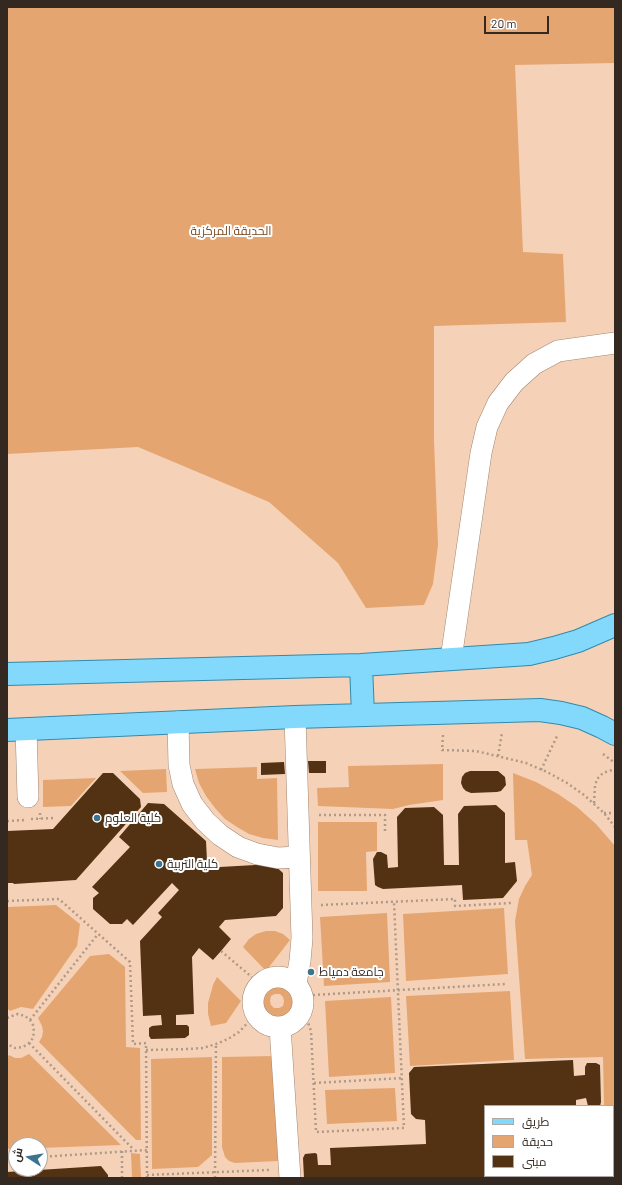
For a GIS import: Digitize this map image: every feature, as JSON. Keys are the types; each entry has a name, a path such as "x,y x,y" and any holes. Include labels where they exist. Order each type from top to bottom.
{"main road":[{"path":"7,674 361,664 529,654 578,641 615,626"},
{"path":"361,664 363,715"},
{"path":"16,730 178,722 540,710 582,718 615,734"}],"lane":[{"path":"451,659 481,453 487,427 498,403 514,382 529,368 558,351 615,343"},
{"path":"295,718 302,950 300,996 299,1016 294,1022 280,1027 273,1027 266,1024 256,1014 253,1008 254,993 260,984 268,978 276,976 290,979 300,996"},
{"path":"178,722 179,764 184,784 192,804 205,821 220,835 244,849 258,854 278,858 299,857"},
{"path":"16,730 28,798"},
{"path":"280,1027 289,1173"}],"path":[{"path":"498,756 502,727"},
{"path":"553,731 564,734"},
{"path":"541,770 558,733"},
{"path":"450,734 443,734 442,750 476,750 526,763 567,783 604,813 615,827"},
{"path":"599,752 615,763"},
{"path":"594,804 595,786 598,779 603,773 615,770"},
{"path":"604,813 615,812"},
{"path":"298,816 385,815 385,832"},
{"path":"7,901 59,899 130,962 133,1044 146,1043 147,1177 216,1172 289,1173"},
{"path":"301,906 455,899 455,906 511,903"},
{"path":"394,902 399,990 403,1078 404,1128 316,1132 311,1031 300,996 399,990 505,984"},
{"path":"30,1020 98,934"},
{"path":"221,951 260,984"},
{"path":"7,1018 18,1014 25,1016 30,1020 34,1032 33,1038 23,1047 15,1048 7,1045"},
{"path":"146,1050 189,1050 216,1044 239,1032 256,1014"},
{"path":"29,1043 134,1150"},
{"path":"216,1044 216,1178"},
{"path":"314,1083 403,1078"},
{"path":"48,1157 147,1150"},
{"path":"122,1152 122,1178"}],"shaded area":[{"path":"7,7 615,7 615,1178 7,1178"}],"green space":[{"name":"الحديقة المركزية","path":"7,7 615,7 615,63 515,65 523,252 563,254 566,322 434,326 434,440 438,545 433,584 424,605 366,608 338,563 269,502 138,447 7,454"},
{"path":"443,764 443,800 393,809 318,806 317,788 349,787 348,766"},
{"path":"257,767 257,779 277,778 278,840 249,834 225,819 206,796 199,783 195,769"},
{"path":"166,769 167,792 143,793 120,771"},
{"path":"513,773 536,782 558,794 577,807 596,824 615,846 615,1106 604,1105 603,1057 525,1059 515,921 519,899 532,875 527,840 515,840"},
{"path":"96,778 71,806 43,807 43,780"},
{"path":"318,822 377,822 377,851 366,852 367,891 318,891"},
{"path":"56,905 80,924 77,946 33,1009 21,1007 10,1011 7,1008 7,907"},
{"path":"504,908 508,974 406,981 403,914"},
{"path":"387,913 390,982 324,986 320,917"},
{"path":"266,931 275,931 283,934 290,940 266,971 243,947 249,939 256,934"},
{"path":"109,954 125,967 126,1047 140,1048 141,1140 136,1140 39,1042 43,1031 38,1018 90,956"},
{"path":"217,977 241,1001 226,1023 211,1026 208,1014 208,1003"},
{"path":"278,985 285,987 291,992 294,999 293,1006 290,1013 284,1017 276,1019 269,1017 264,1012 261,1005 261,998 265,991","holes":["280,994 283,997 283,1006 274,1008 271,1005 271,996"]},
{"path":"510,991 514,1060 410,1066 406,996"},
{"path":"391,997 395,1073 329,1077 325,1001"},
{"path":"29,1054 121,1145 48,1148 48,1137 8,1137 7,1149 7,1058 9,1055 15,1058 21,1058"},
{"path":"274,1056 278,1161 235,1163 229,1161 225,1157 222,1147 222,1057"},
{"path":"212,1057 212,1155 198,1167 152,1169 151,1059"},
{"path":"395,1088 397,1121 327,1124 325,1090"},
{"path":"615,1119 615,1178 572,1178 614,1177"},
{"path":"131,1153 140,1154 141,1178 132,1178"}],"building":[{"path":"308,761 326,761 326,773 309,773"},
{"path":"284,762 285,774 261,775 261,763"},
{"path":"470,771 498,771 505,777 506,785 501,791 497,792 471,793 463,788 461,783 462,777 465,773"},
{"name":"كلية العلوم","path":"103,773 113,773 140,799 141,807 76,880 14,884 7,883 7,831 53,829"},
{"path":"148,803 164,804 206,841 207,861 202,868 273,864 283,873 283,908 276,916 225,920 219,927 231,939 213,960 199,948 192,957 194,1014 176,1015 176,1025 187,1025 189,1027 189,1035 185,1038 151,1039 149,1036 149,1028 152,1026 162,1025 161,1015 143,1016 140,941 162,917 158,913 179,890 172,883 133,925 127,919 122,924 110,924 93,909 93,898 99,893 92,887 130,847 119,837"},
{"path":"496,805 505,813 505,863 515,862 517,881 503,898 463,900 462,885 383,889 375,885 373,859 377,852 387,855 388,868 398,867 397,817 405,808 434,807 443,815 444,865 459,865 458,814 464,806"},
{"path":"573,1060 574,1076 585,1075 585,1067 587,1063 596,1063 600,1065 601,1102 600,1105 588,1105 586,1098 576,1100 576,1105 484,1105 484,1177 498,1178 304,1178 303,1158 305,1154 317,1154 318,1165 331,1165 330,1148 426,1144 425,1120 416,1119 411,1114 409,1073 414,1067"},
{"path":"101,1166 108,1175 108,1178 7,1178 8,1172 8,1177 48,1177 48,1169"}],"place":[{"name":"كلية العلوم","path":"97,818"},
{"name":"كلية التربية","path":"159,864"},
{"name":"جامعة دمياط","path":"311,972"}]}
